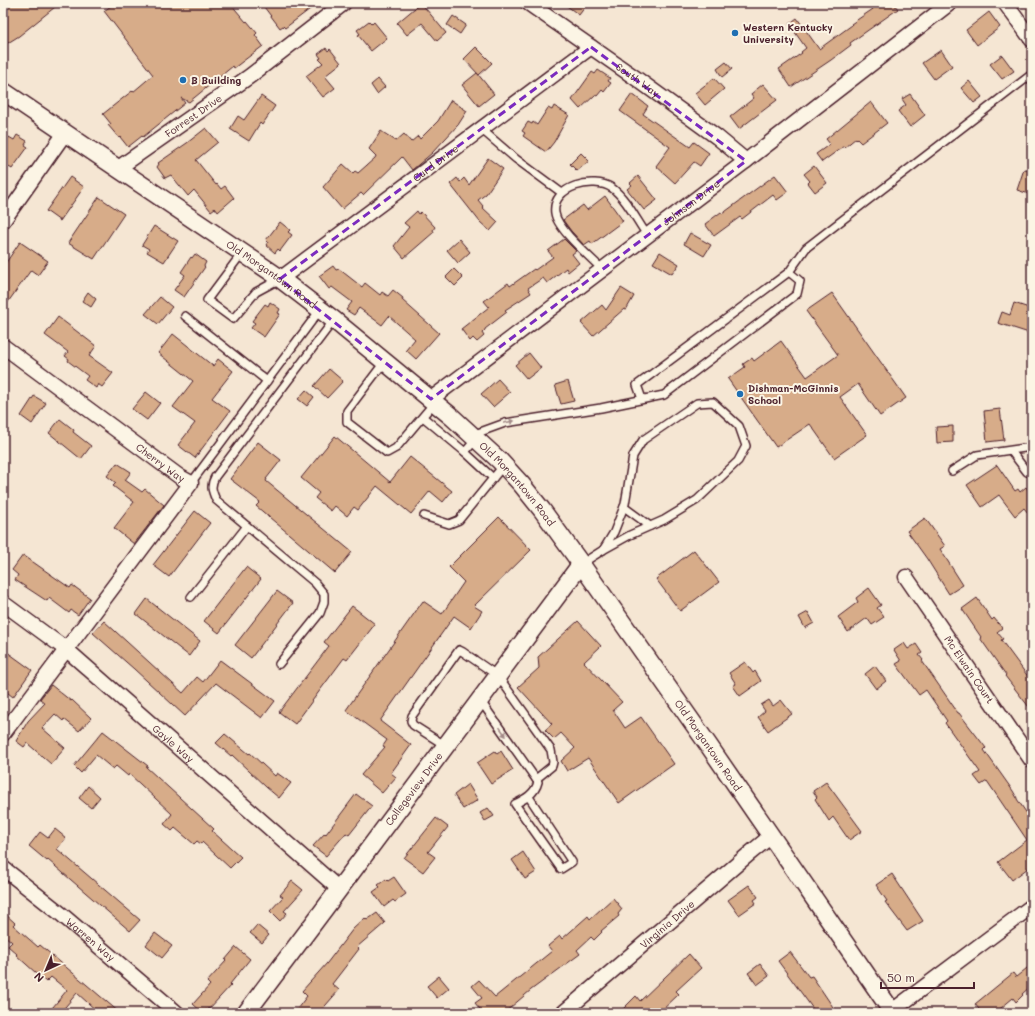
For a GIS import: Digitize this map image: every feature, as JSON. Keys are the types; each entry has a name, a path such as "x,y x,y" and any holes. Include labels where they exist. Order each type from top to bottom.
{"street":[{"name":"Forrest Drive","path":"117,169 250,76 344,3"},
{"name":"South Way","path":"528,3 717,137 746,160"},
{"name":"Johnson Drive","path":"433,401 646,235 950,3"},
{"path":"1005,3 1032,40"},
{"name":"Curd Drive","path":"280,279 591,47"},
{"name":"Old Morgantown Road","path":"3,91 280,279 385,361 474,437 498,472 542,510 771,836 892,1012"},
{"path":"3,221 65,133"},
{"name":"Cherry Way","path":"3,346 191,483 67,650 3,732"},
{"name":"Collegeview Drive","path":"246,1013 581,564"},
{"name":"Mc Elwain Court","path":"906,577 1032,761"},
{"name":"Gayle Way","path":"3,603 67,650 339,890"},
{"name":"Virginia Drive","path":"563,1013 771,836"},
{"name":"Warren Way","path":"3,868 61,914 177,1013"},
{"path":"892,1012 1032,906"}],"lane":[{"path":"642,399 637,385 789,272 806,248 1032,74"},
{"path":"481,129 516,159 562,193"},
{"path":"602,269 559,224 555,213 556,203 562,193 573,186 588,184 601,184 610,187 619,194 646,235"},
{"path":"242,253 207,300 233,319 256,292 280,279"},
{"path":"465,452 474,437 505,423 601,408 664,395 797,294 800,281 789,272"},
{"path":"191,483 321,310"},
{"path":"185,316 267,381"},
{"path":"278,664 320,613 324,602 324,594 315,583 216,500 212,491 212,483 215,476 334,320"},
{"path":"385,361 347,411 347,422 387,453 396,448 423,417 433,401"},
{"path":"581,564 603,550 664,520 697,500 738,462 746,446 739,426 713,402 697,403 643,440 633,456 624,507 614,532 603,550"},
{"path":"423,417 465,452 498,472 459,520 449,524 424,516"},
{"path":"952,471 977,455 1032,447"},
{"path":"1011,451 1027,472"},
{"path":"624,507 650,526"},
{"path":"191,597 247,526"},
{"path":"446,746 413,725 411,721 412,716 459,650 498,676 551,750 553,762 552,766 536,779"},
{"path":"480,700 538,782 537,787 529,797 516,804 561,869 572,862 529,797"}],"highlighted area":[{"path":"591,47 746,161 431,399 280,279"}],"building":[{"path":"3,3 60,3 19,36 3,46"},
{"path":"115,3 230,3 257,33 255,35 263,46 234,68 233,66 189,102 181,98 185,103 143,137 142,136 128,147 108,125 111,124 103,114 153,75 104,11"},
{"path":"261,3 318,3 285,28 283,26 280,28"},
{"path":"421,3 446,33 437,41 422,23 407,35 397,23"},
{"path":"563,3 588,3 579,15"},
{"path":"868,3 893,3 898,9 850,43 851,45 831,60 791,87 779,69 802,53 801,52 806,48 789,24 797,18 819,49 873,9"},
{"path":"989,12 1000,27 977,45 966,30"},
{"path":"453,16 466,25 460,34 447,25"},
{"path":"369,21 372,24 374,22 387,38 371,51 358,35 360,34 357,30"},
{"path":"476,47 492,63 479,75 464,59"},
{"path":"326,48 328,51 330,49 341,63 325,76 335,88 323,97 306,76 323,63 319,59 321,58 318,54"},
{"path":"941,50 952,66 934,79 922,63"},
{"path":"1002,55 1014,71 1002,79 990,64"},
{"path":"726,62 732,69 722,77 717,69"},
{"path":"598,70 610,78 608,81 611,83 604,92 602,90 597,96 595,95 580,109 572,100 592,72 595,74"},
{"path":"477,73 494,94 479,106 462,85"},
{"path":"714,78 724,89 705,105 695,93"},
{"path":"378,79 385,87 377,94 371,85"},
{"path":"969,81 982,97 974,103 961,88"},
{"path":"763,84 777,100 739,129 730,117 754,98 751,94"},
{"path":"632,94 648,106 643,114 690,147 694,142 709,153 700,166 694,162 675,183 656,166 670,147 620,111"},
{"path":"910,94 925,115 910,127 898,111 906,105 902,99"},
{"path":"261,96 275,106 262,125 260,123 249,141 230,129 238,116 244,120"},
{"path":"451,100 467,111 458,125 432,153 412,170 402,157 363,195 361,193 342,209 323,187 343,164 353,173 355,171 358,173 375,158 376,156 369,149 381,131 396,141 404,134 411,142 418,136 420,139 438,121"},
{"path":"871,102 887,123 861,143 856,138 822,162 816,154 830,144 826,139"},
{"path":"554,106 569,115 554,142 546,152 523,136 525,133 522,131 528,122 532,124 533,122 537,125 548,108 552,110"},
{"path":"206,128 218,142 196,160 216,185 217,184 221,189 225,186 234,198 218,212 215,208 211,211 194,190 188,196 171,175 165,178 157,167 159,164 158,163"},
{"path":"17,135 27,141 25,145 28,147 12,169 3,163 3,156 7,151 3,148 3,145 9,137 14,140"},
{"path":"581,153 589,161 577,171 570,164"},
{"path":"488,158 503,169 486,194 478,200 483,206 482,207 498,222 490,231 480,222 450,184 457,178 460,182 464,178 469,185"},
{"path":"814,166 827,183 815,192 808,183 810,181 804,174"},
{"path":"1024,169 1032,171 1032,195 1017,190"},
{"path":"775,175 788,192 777,200 773,195 742,219 740,217 714,236 705,224 721,212 722,214"},
{"path":"638,176 657,200 644,210 627,189 632,185 630,183"},
{"path":"70,177 84,187 60,221 46,211"},
{"path":"605,196 623,221 592,244 590,241 584,245 563,220 583,205 587,210"},
{"path":"99,197 124,214 94,259 68,243"},
{"path":"417,211 419,214 421,212 435,227 433,230 434,232 404,258 394,246 409,227 404,223"},
{"path":"280,222 290,230 288,232 292,235 280,251 278,249 275,253 266,245 268,242 266,240"},
{"path":"154,226 178,241 164,262 147,252 149,249 142,245"},
{"path":"690,233 711,245 704,256 684,244"},
{"path":"459,239 470,252 458,263 447,250"},
{"path":"564,239 576,251 572,254 579,263 568,272 566,268 547,283 543,278 528,288 531,293 505,310 507,312 485,329 482,333 484,336 477,342 473,338 470,341 461,329 489,307 484,301 508,283 510,286 553,257 548,251"},
{"path":"20,242 48,261 38,275 31,270 3,309 3,267"},
{"path":"660,252 679,264 672,274 653,263"},
{"path":"195,254 206,262 205,267 184,297 174,290 185,275 181,272 191,257 192,258"},
{"path":"333,266 336,270 339,269 362,287 365,283 380,295 382,292 388,296 393,290 439,333 416,359 406,350 415,339 389,316 382,325 359,308 354,315 346,310 352,302 332,287 329,289 319,276"},
{"path":"454,269 463,278 455,286 446,277"},
{"path":"621,288 634,296 626,310 624,309 593,336 581,323 602,305 606,310"},
{"path":"88,292 96,299 91,307 82,301"},
{"path":"832,293 906,398 880,416 858,384 840,397 867,435 834,458 810,424 776,447 728,379 745,367 743,364 752,358 754,361 781,341 807,377 838,355 806,311"},
{"path":"160,297 172,307 158,324 145,314"},
{"path":"270,302 280,309 278,313 280,314 264,337 251,328 255,323 252,321 265,304 268,306"},
{"path":"1014,303 1032,309 1032,334 998,323 1002,312 1010,315"},
{"path":"58,317 96,346 89,356 113,373 102,387 98,384 96,388 85,380 88,376 68,361 69,359 65,356 68,352 45,335"},
{"path":"173,334 213,366 218,359 233,371 212,398 230,411 195,458 178,445 195,423 173,407 193,381 158,353"},
{"path":"529,353 541,368 527,379 515,365"},
{"path":"329,369 343,381 327,398 314,386"},
{"path":"498,379 510,392 493,407 481,394"},
{"path":"568,381 574,401 561,404 555,385"},
{"path":"306,390 314,397 307,406 298,399"},
{"path":"146,392 160,403 147,420 132,409"},
{"path":"34,396 46,403 32,424 21,416"},
{"path":"1000,409 1004,440 987,442 984,411"},
{"path":"60,419 74,430 73,432 91,446 81,459 49,433"},
{"path":"953,426 953,442 937,443 936,427"},
{"path":"335,436 390,482 410,457 452,491 443,502 430,491 411,514 377,486 358,510 354,507 347,516 335,506 331,511 315,498 319,493 301,478"},
{"path":"258,442 281,460 266,481 352,552 335,573 256,506 260,502 230,479"},
{"path":"117,463 131,472 125,480 142,492 145,489 164,505 134,544 114,528 134,502 113,486 116,483 107,476"},
{"path":"997,465 1015,491 1018,489 1020,492 1026,487 1032,495 1032,518 1024,508 1015,516 999,495 982,507 967,485"},
{"path":"195,511 210,523 169,577 153,565"},
{"path":"499,517 531,550 474,606 482,611 471,628 454,616 380,721 411,745 391,773 396,777 382,793 361,775 385,747 383,746 387,740 346,710 423,601 442,614 464,582 449,567"},
{"path":"925,518 945,546 940,549 963,585 949,594 907,531"},
{"path":"694,550 719,582 680,611 656,579"},
{"path":"23,555 70,588 72,585 90,598 78,615 71,610 69,613 49,598 47,601 15,580 18,575 12,570"},
{"path":"246,567 261,579 219,633 204,621"},
{"path":"869,588 881,605 877,608 884,617 872,625 867,618 848,632 838,617 858,602 856,598"},
{"path":"277,591 293,603 251,658 235,645"},
{"path":"977,598 992,620 994,618 1002,628 997,632 1003,639 1001,640 1032,682 1032,711 1005,676 1006,675 962,609"},
{"path":"147,599 200,641 189,656 136,614"},
{"path":"352,606 375,624 347,660 344,658 295,724 279,712 329,646 324,642"},
{"path":"808,612 814,623 805,628 799,617"},
{"path":"104,621 183,693 197,677 203,682 220,660 275,701 262,718 216,683 185,716 93,633"},
{"path":"578,621 601,646 584,662 622,702 613,710 625,728 641,717 674,764 619,803 588,758 567,771 561,761 575,748 561,733 554,739 545,730 552,724 518,687 539,668 538,657"},
{"path":"904,643 908,649 916,644 922,653 919,655 923,660 922,661 958,713 986,748 984,750 1032,821 1032,865 1012,880 998,862 1027,840 987,781 981,785 974,776 980,772 945,723 947,721 926,690 919,695 896,664 901,661 894,650"},
{"path":"3,649 32,670 13,697 3,689"},
{"path":"745,662 753,673 755,671 761,681 740,696 733,686 736,684 729,673"},
{"path":"875,666 886,681 876,689 865,674"},
{"path":"51,685 71,701 72,700 91,718 79,731 55,714 42,728 65,748 51,764 27,743 24,747 16,741 28,721 45,703 40,699"},
{"path":"769,700 773,706 781,700 792,714 768,731 758,717 765,711 761,705"},
{"path":"103,731 148,766 146,767 214,829 212,831 241,857 230,868 202,842 201,844 197,841 194,844 175,828 172,831 164,824 172,814 129,774 128,776 116,766 113,769 96,755 81,773 74,766"},
{"path":"225,734 249,754 250,753 275,776 277,773 291,783 279,798 232,755 231,756 216,743"},
{"path":"495,751 497,754 501,751 513,770 491,784 477,763"},
{"path":"826,782 862,831 849,840 833,817 829,821 815,799 817,797 813,791"},
{"path":"468,784 478,800 463,809 454,795"},
{"path":"88,786 100,797 91,808 79,798"},
{"path":"356,794 372,806 349,835 346,833 326,856 313,846 325,833 326,834"},
{"path":"488,808 494,816 485,821 480,813"},
{"path":"436,818 448,827 428,852 435,857 423,872 404,858"},
{"path":"55,829 66,838 57,849 140,920 130,931 48,860 47,861 29,846 40,832 48,838"},
{"path":"523,852 536,872 525,879 512,860"},
{"path":"892,874 923,921 907,931 885,902 887,901 876,885"},
{"path":"394,877 406,894 395,902 393,900 384,907 373,892 380,887 378,885 386,879 388,881"},
{"path":"292,881 303,890 284,911 287,913 280,921 270,911 283,897 280,895"},
{"path":"749,885 758,897 754,900 756,903 739,915 728,900"},
{"path":"613,898 622,909 618,914 619,916 601,931 602,932 594,940 591,937 577,950 580,954 531,990 504,1013 483,1013 475,1003 482,998 472,986 479,980 495,997 552,951 548,946 560,936 562,939 588,916 590,919"},
{"path":"3,912 15,923 13,925 38,947 40,945 120,1013 99,1013 77,993 60,1013 48,1013 67,990 51,977 46,982 8,946 12,942 4,935 3,936"},
{"path":"377,913 385,923 357,947 359,949 332,984 339,990 319,1013 294,1013 307,996 302,991 327,963 353,929 365,918 367,920"},
{"path":"257,925 269,935 262,943 250,933"},
{"path":"155,933 172,946 162,958 146,945"},
{"path":"236,947 250,959 230,984 231,985 209,1009 208,1008 203,1013 193,1004 210,985 207,982 226,961 225,960"},
{"path":"790,952 809,977 812,976 837,1013 816,1013 778,961"},
{"path":"689,954 701,968 676,991 679,994 659,1013 619,1013 636,996 640,1001"},
{"path":"760,964 769,976 757,985 748,973"},
{"path":"1032,964 1032,985 1016,1002 1013,998 995,1013 982,1013 975,1004 1013,973 1016,977"},
{"path":"439,976 449,988 437,998 427,986"}],"place":[{"name":"Western Kentucky University","path":"735,33"},
{"name":"B Building","path":"183,80"},
{"name":"Dishman-McGinnis School","path":"740,394"}]}
